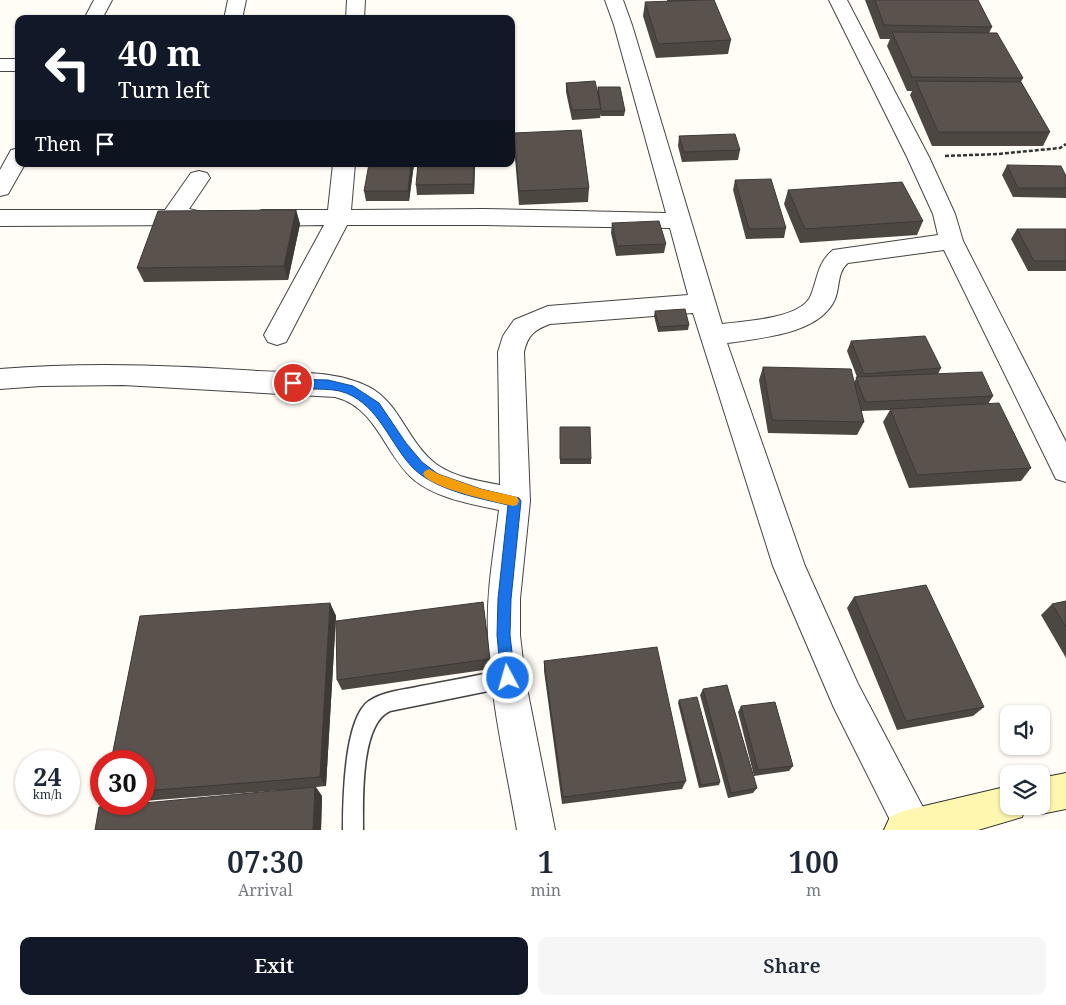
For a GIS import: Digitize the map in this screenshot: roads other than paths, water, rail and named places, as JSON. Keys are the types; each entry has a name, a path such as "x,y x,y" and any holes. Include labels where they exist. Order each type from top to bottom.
{"main road":[{"path":"1050,794 1066,791"},
{"path":"908,828 1000,806"}],"street":[{"path":"94,15 103,0"},
{"path":"234,15 237,0"},
{"path":"355,15 356,0"},
{"path":"614,0 623,25 712,336 790,566 846,696 908,828"},
{"path":"838,0 918,157 944,214 952,241 1066,470"},
{"path":"0,65 15,65"},
{"path":"0,189 15,162"},
{"path":"277,335 339,218 344,167"},
{"path":"172,217 199,178"},
{"path":"241,218 484,217 680,221"},
{"path":"0,218 212,218"},
{"path":"712,336 788,322 802,318 816,310 822,300 833,262 841,256 952,241"},
{"path":"536,830 508,678 504,635 504,599 515,501 510,352 515,334 528,322 548,315 703,304"},
{"path":"0,379 42,374 93,372 328,385 349,389 375,406 402,447 418,465 434,478 481,494 515,501"}],"lane":[{"path":"353,830 353,799 360,736 366,720 375,708 389,702 508,678"}]}
